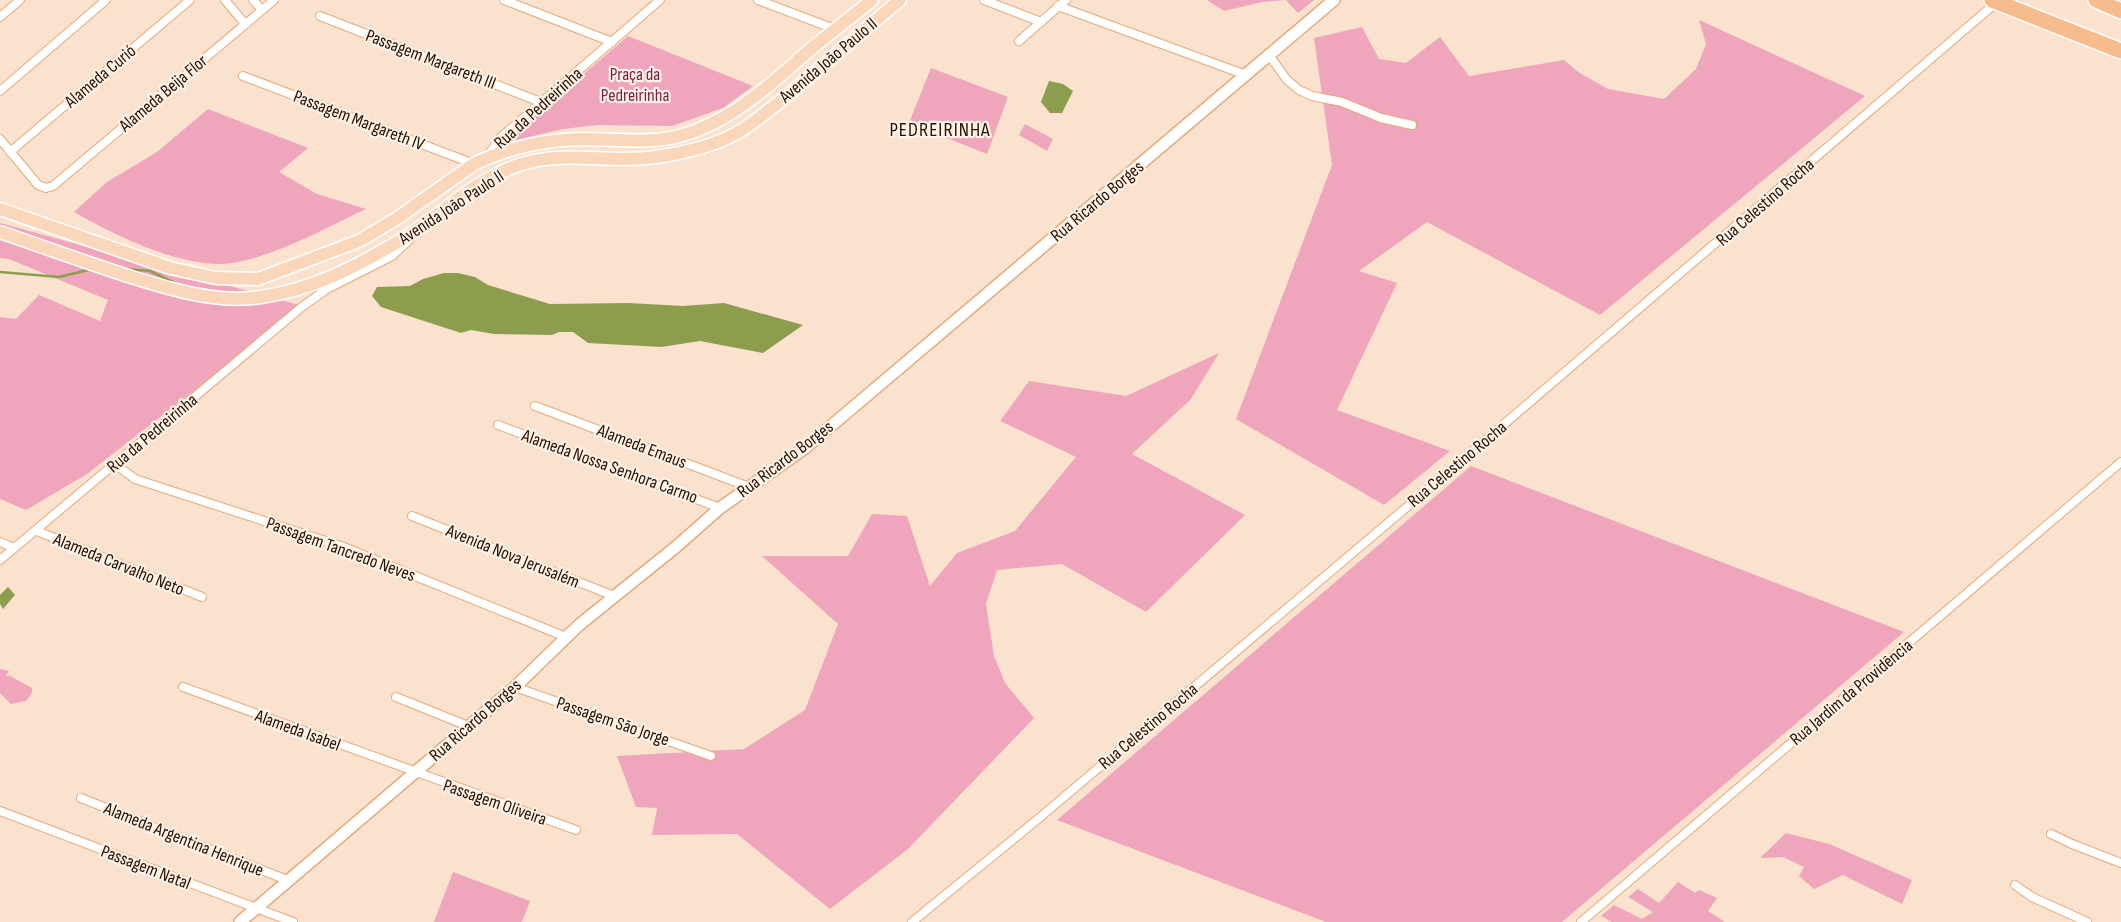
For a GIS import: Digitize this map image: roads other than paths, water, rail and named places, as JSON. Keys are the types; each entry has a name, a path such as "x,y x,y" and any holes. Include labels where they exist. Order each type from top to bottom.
{"highway":[{"path":"2096,0 2121,10"},
{"path":"1995,1 2121,51"}],"main road":[{"name":"Avenida João Paulo II","path":"0,209 170,268 216,278 258,279 359,241 396,219 474,164 486,158 528,146 563,140 642,141 671,138 699,130 730,114 872,0"},
{"name":"Avenida João Paulo II","path":"0,232 171,289 212,298 260,298 313,284 345,272 416,231 476,187 503,171 522,163 575,156 644,159 689,152 737,133 795,89 900,0"}],"street":[{"path":"0,17 20,0"},
{"path":"0,91 106,0"},
{"name":"Alameda Curió","path":"10,152 190,0"},
{"path":"225,0 245,24"},
{"path":"253,0 262,10"},
{"name":"Alameda Beija Flor","path":"10,152 38,185 46,188 53,186 274,0"},
{"path":"504,0 612,42"},
{"name":"Rua da Pedreirinha","path":"486,158 494,144 660,0"},
{"path":"758,0 837,30"},
{"path":"984,0 1041,22"},
{"path":"1019,41 1066,0"},
{"name":"Rua Ricardo Borges","path":"240,922 287,880 516,687 566,637 614,596 720,508 804,448 1334,0"},
{"name":"Rua Celestino Rocha","path":"912,922 1038,819 1470,453 1995,1"},
{"path":"1058,6 1246,75"},
{"name":"Passagem Margareth III","path":"320,16 543,103"},
{"path":"1269,55 1286,80 1299,90 1312,96 1342,102 1381,118 1412,126"},
{"name":"Passagem Margareth IV","path":"243,76 474,164"},
{"path":"0,139 10,152"},
{"name":"Rua da Pedreirinha","path":"0,560 303,306 327,289 392,256 416,231"},
{"name":"Alameda Emaus","path":"535,406 749,487"},
{"name":"Alameda Nossa Senhora Carmo","path":"498,425 720,508"},
{"name":"Rua Jardim da Providência","path":"1581,922 2121,462"},
{"name":"Passagem Tancredo Neves","path":"115,464 135,479 341,546 566,637"},
{"name":"Avenida Nova Jerusalém","path":"412,516 614,596"},
{"name":"Alameda Carvalho Neto","path":"36,531 202,597"},
{"path":"0,542 14,548"},
{"name":"Passagem São Jorge","path":"516,687 711,756"},
{"name":"Alameda Isabel","path":"183,688 413,773"},
{"path":"396,697 468,726"},
{"name":"Passagem Oliveira","path":"413,773 576,830"},
{"name":"Alameda Argentina Henrique","path":"80,798 287,880"},
{"name":"Passagem Natal","path":"0,811 254,909 293,922"},
{"path":"2051,834 2121,863"},
{"path":"2015,885 2032,897 2087,922"}],"waterway":[{"path":"0,272 59,277 92,269"},
{"path":"125,269 150,271 179,285"}],"district":[{"name":"PEDREIRINHA","path":"940,129"}],"park label":[{"name":"Praça da Pedreirinha","path":"635,84"}]}
